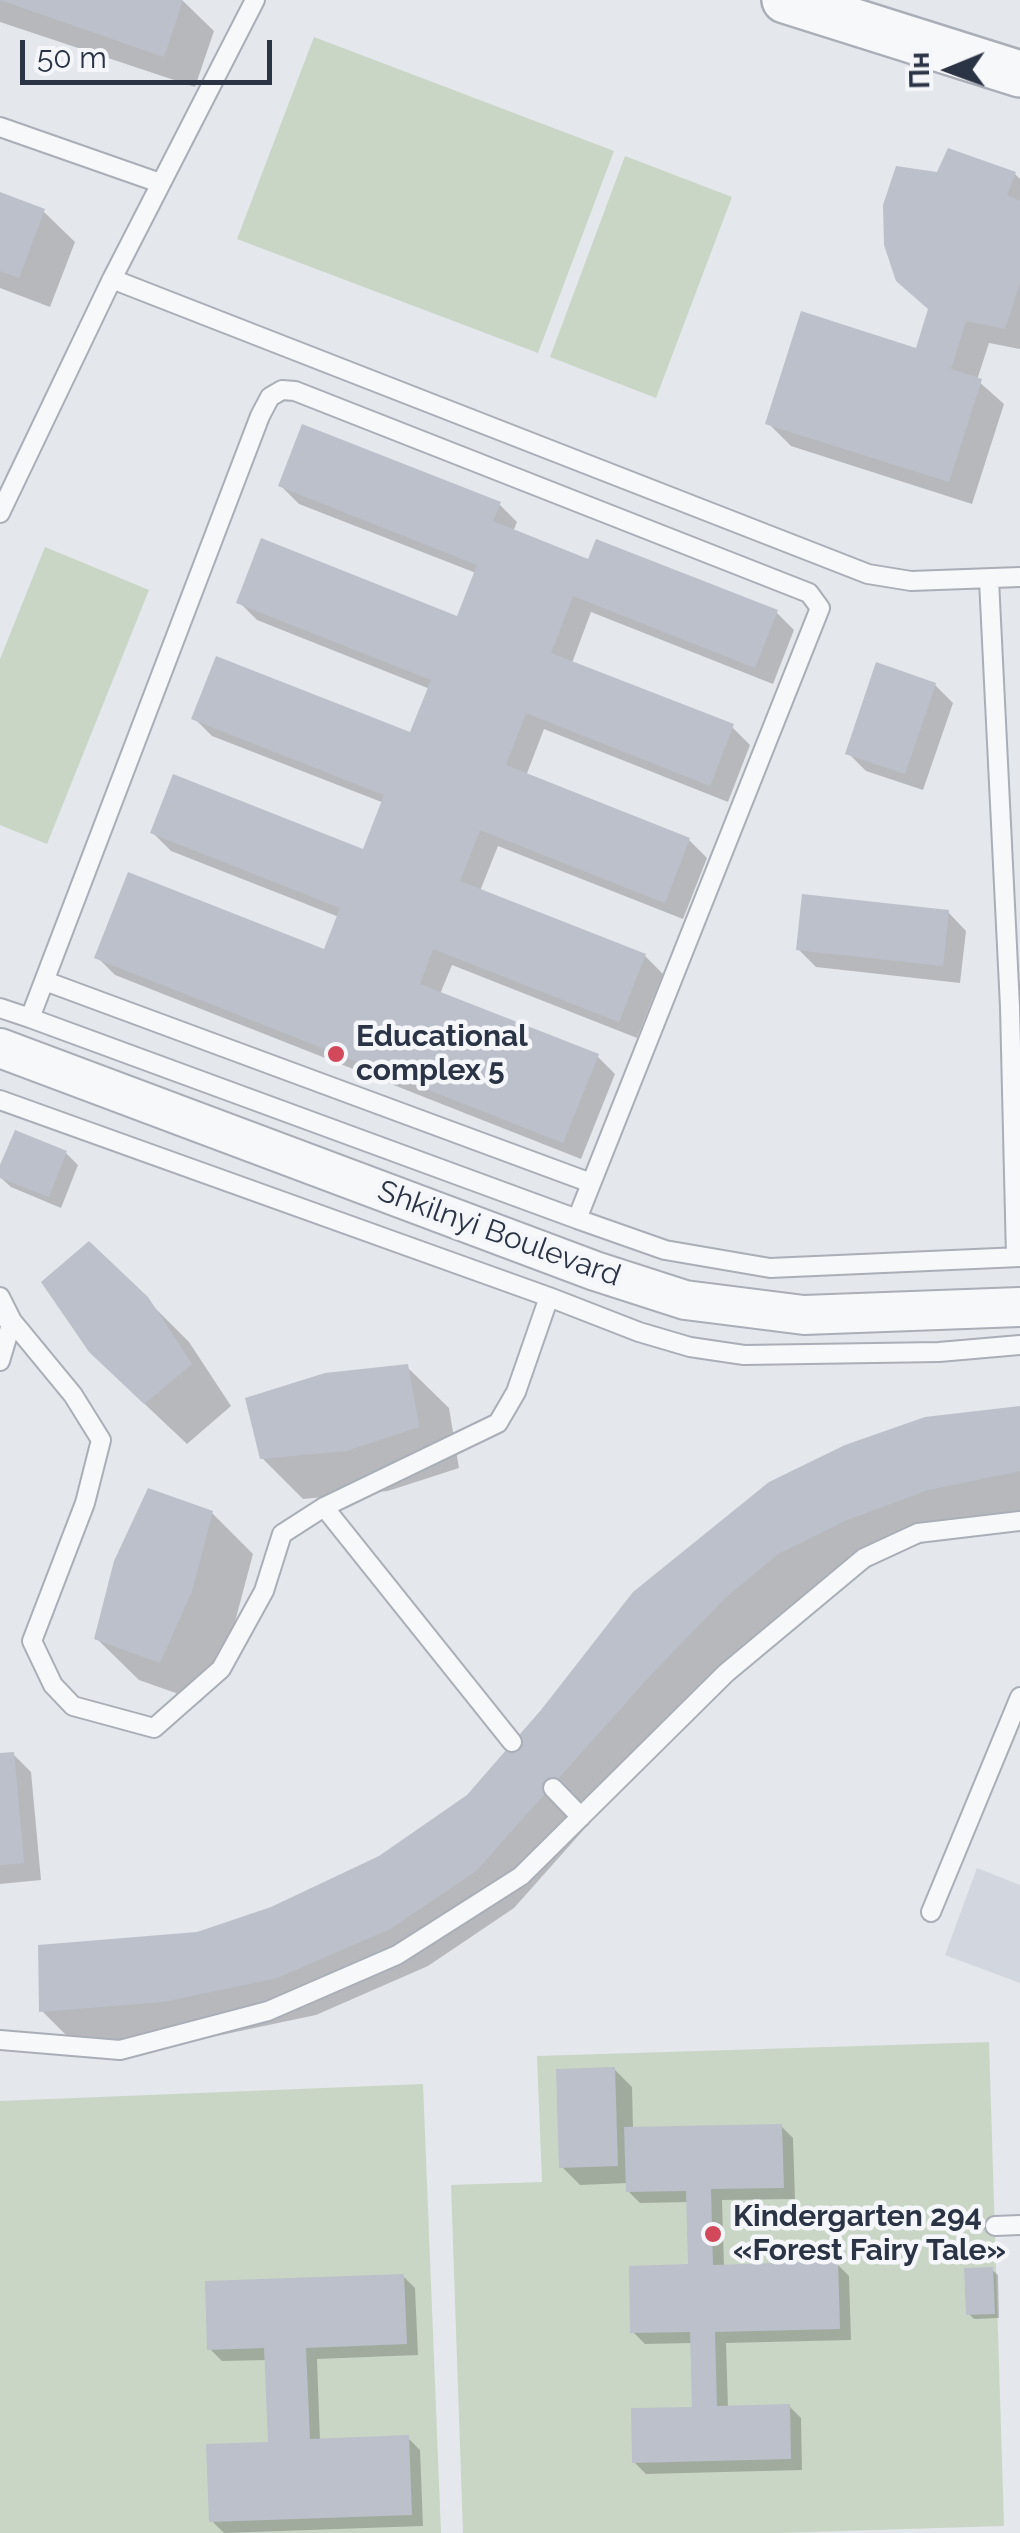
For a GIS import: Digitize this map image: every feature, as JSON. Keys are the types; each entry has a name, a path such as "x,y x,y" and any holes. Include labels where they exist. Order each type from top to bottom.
{"street":[{"path":"785,0 1020,74"},
{"name":"Shkilnyi Boulevard","path":"0,1048 594,1271 685,1300 804,1315 1020,1307"}],"lane":[{"path":"1,509 112,279 255,0"},
{"path":"0,128 160,183"},
{"path":"112,279 868,574 911,581 1020,577"},
{"path":"30,1018 260,416 270,397 282,390 294,391 809,593 820,608 578,1218"},
{"path":"0,1008 665,1250 770,1268 1018,1257 1015,1007 989,580"},
{"path":"45,981 591,1184"},
{"path":"0,1100 656,1337 744,1355 939,1352 1020,1345"},
{"path":"0,1297 6,1318 0,1362"},
{"path":"6,1318 74,1395 101,1440 85,1503 32,1641 53,1685 73,1706 154,1728 221,1669 264,1591 282,1534 324,1507 498,1423 516,1392 548,1297"},
{"path":"324,1507 512,1742"},
{"path":"0,2040 120,2050 268,2012 408,1948 521,1876 726,1673 864,1558 918,1533 1020,1521"},
{"path":"930,1912 1020,1697"},
{"path":"553,1788 581,1817"},
{"path":"995,2226 1020,2225"}],"shaded area":[{"path":"977,1868 1020,1885 1020,1983 945,1955"}],"green space":[{"path":"314,37 614,151 538,353 237,239"},
{"path":"625,156 732,197 656,398 550,357"},
{"path":"45,547 149,590 47,844 0,825 0,659"},
{"path":"989,2042 1004,2526 777,2533 463,2533 451,2185 542,2182 537,2056"},
{"path":"423,2084 441,2533 0,2533 0,2101"}],"building":[{"path":"0,0 183,0 164,57"},
{"path":"948,148 1016,172 1007,195 1020,201 1020,283 1005,329 966,321 951,369 982,379 949,482 765,424 801,311 916,348 928,309 896,281 884,245 883,205 896,166 937,172"},
{"path":"0,192 45,209 19,278 0,271"},
{"path":"302,424 501,502 493,521 588,559 596,539 778,610 755,668 573,596 551,653 734,724 710,786 526,713 506,765 690,838 665,903 480,830 460,881 646,954 619,1022 433,949 420,984 599,1054 563,1143 94,958 128,872 324,949 340,908 150,833 173,774 363,849 384,795 191,719 216,656 410,732 431,680 236,603 261,538 457,616 477,565 278,486"},
{"path":"876,662 936,683 905,774 845,754"},
{"path":"802,894 949,910 943,966 796,950"},
{"path":"15,1130 67,1151 49,1197 0,1178 0,1165"},
{"path":"89,1241 148,1297 192,1364 144,1404 89,1352 41,1282"},
{"path":"408,1364 419,1427 346,1451 260,1459 245,1398 325,1373"},
{"path":"1020,1406 1020,1471 928,1490 847,1520 778,1554 724,1599 647,1679 476,1871 390,1929 277,1978 163,2002 39,2012 38,1945 197,1932 271,1907 379,1856 467,1795 541,1710 633,1592 769,1482 845,1445 925,1417"},
{"path":"148,1488 213,1511 192,1591 160,1663 94,1639 114,1561"},
{"path":"14,1752 24,1863 0,1865 0,1753"},
{"path":"615,2067 618,2166 559,2168 556,2069"},
{"path":"782,2124 784,2188 711,2189 713,2265 838,2261 840,2329 715,2332 717,2406 790,2404 791,2459 632,2463 631,2408 692,2407 690,2332 630,2333 629,2266 688,2264 686,2191 626,2192 624,2127"},
{"path":"993,2267 995,2314 966,2315 964,2268"},
{"path":"404,2274 407,2344 306,2348 310,2439 409,2435 412,2515 209,2522 206,2444 268,2442 264,2348 207,2350 205,2281"}],"place":[{"name":"Educational complex 5","path":"336,1054"},
{"name":"Kindergarten 294 «Forest Fairy Tale»","path":"713,2234"}]}
